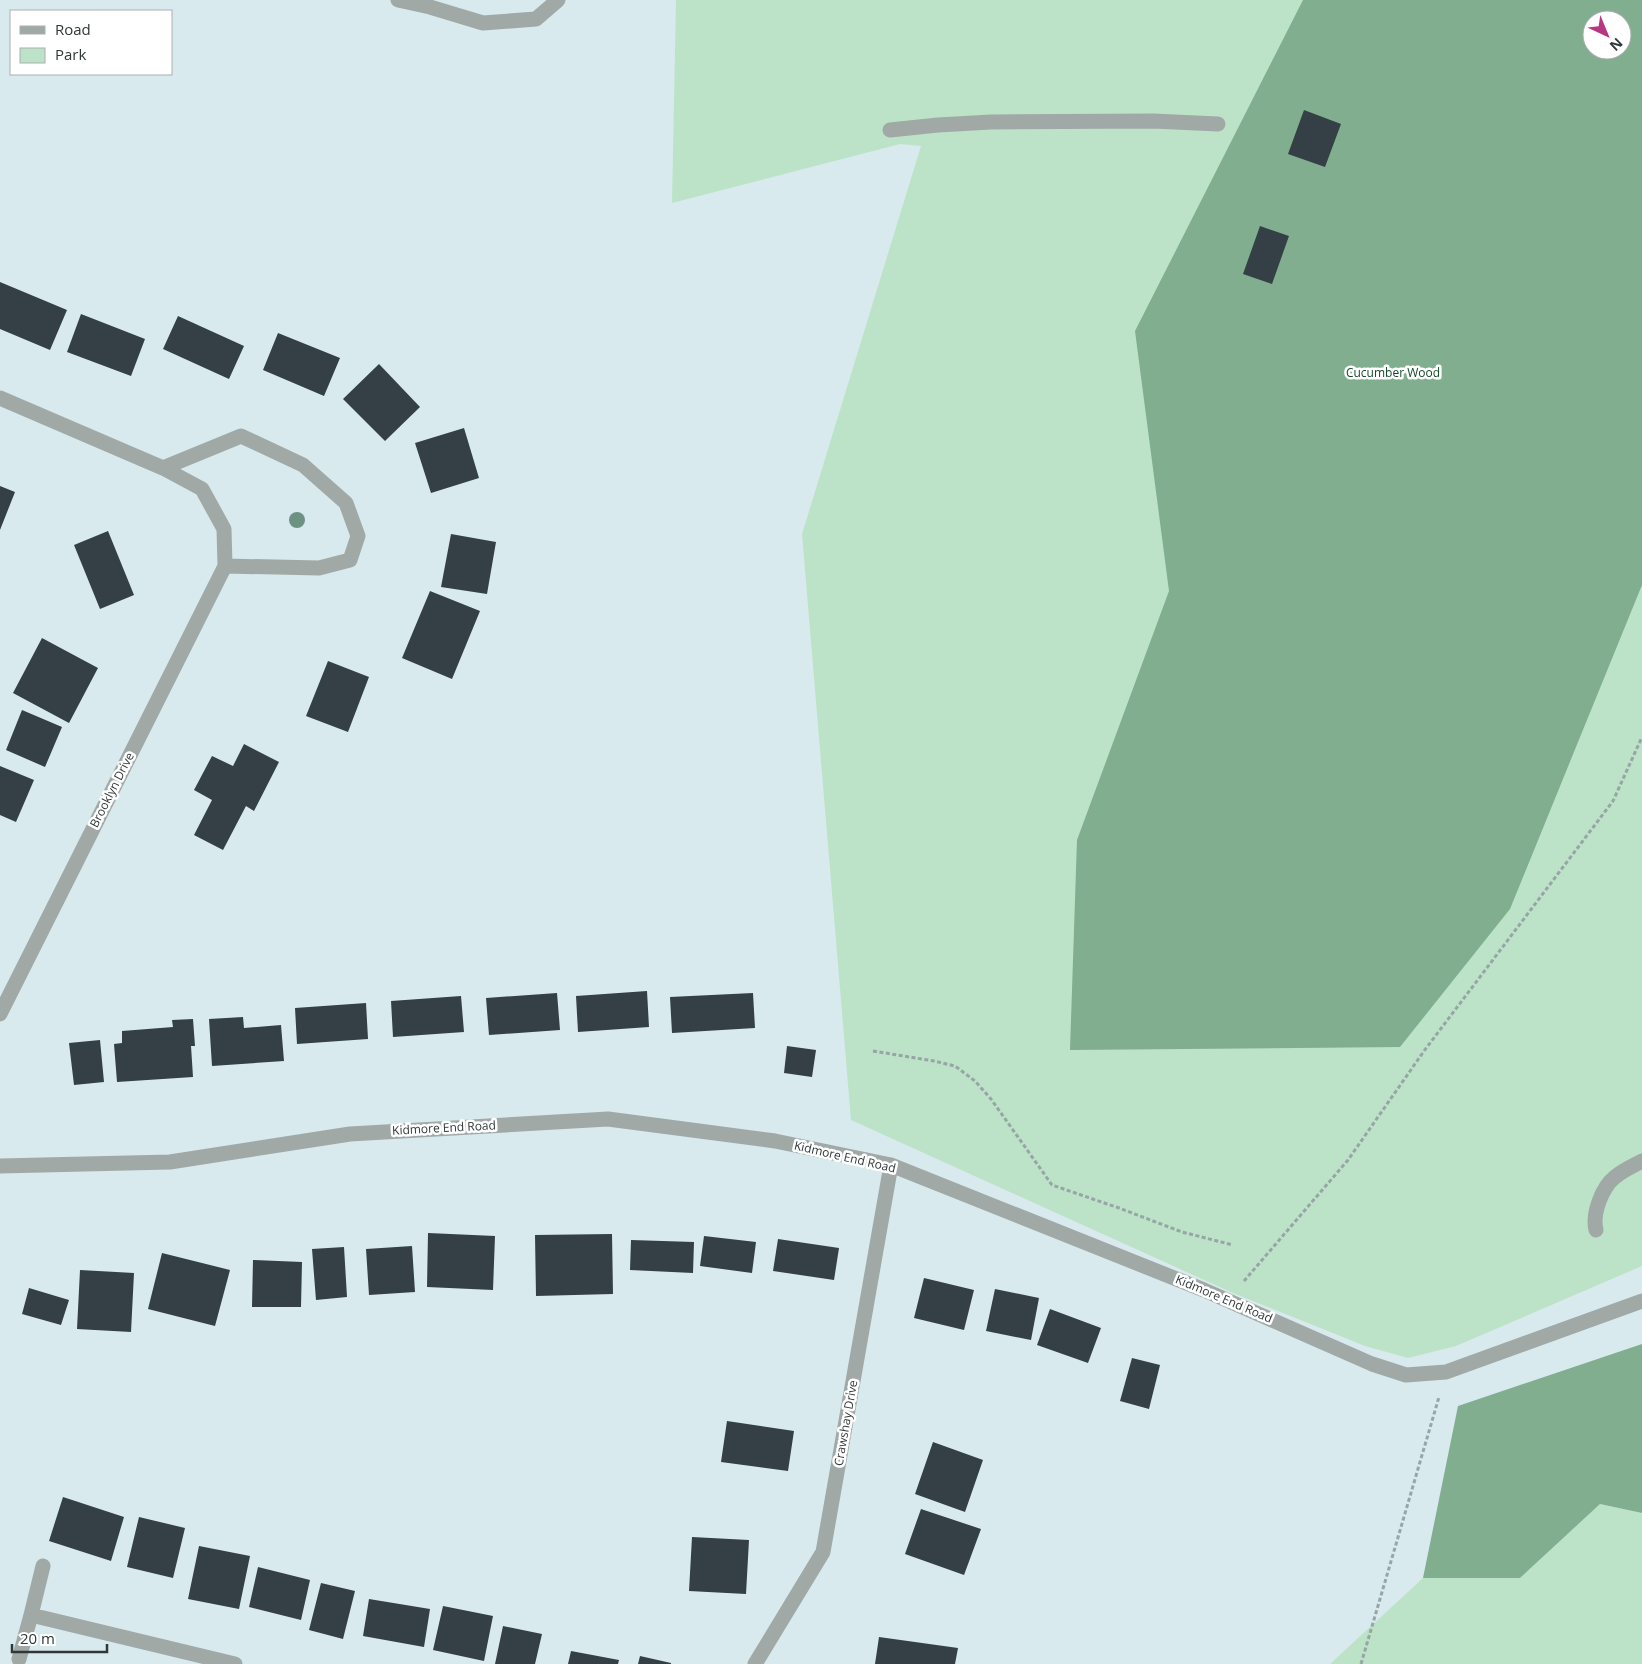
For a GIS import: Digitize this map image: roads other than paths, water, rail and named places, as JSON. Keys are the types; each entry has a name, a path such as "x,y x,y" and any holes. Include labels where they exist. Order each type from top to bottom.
{"street":[{"path":"398,0 430,7 483,23 536,19 558,0"},
{"path":"890,130 991,122 1218,124"},
{"name":"Brooklyn Drive","path":"0,398 163,468 202,489 224,529 225,566 0,1014"},
{"path":"163,468 241,436 303,465 346,503 358,536 350,560 319,568 225,566"},
{"name":"Kidmore End Road","path":"0,1166 170,1162 350,1134 608,1119 775,1141 891,1166 1227,1300 1372,1364 1406,1374 1446,1372 1642,1301"},
{"path":"1596,1230 1596,1215 1600,1198 1607,1187 1614,1177 1642,1161"},
{"name":"Crawshay Drive","path":"756,1664 823,1552 891,1166"},
{"path":"19,1659 43,1566"},
{"path":"31,1615 235,1664"}],"park label":[{"name":"Cucumber Wood","path":"1393,373"}]}
